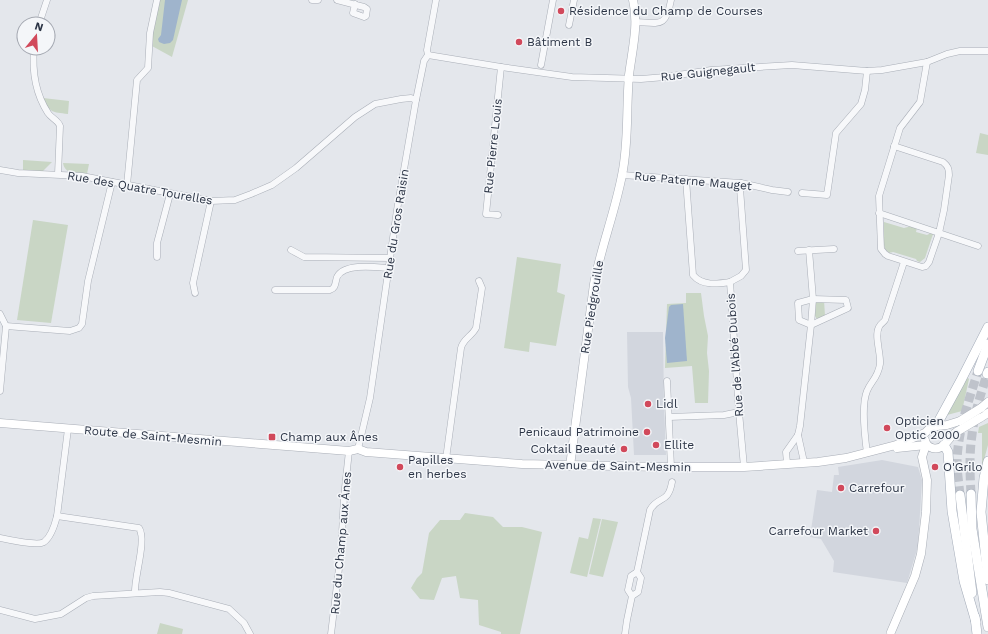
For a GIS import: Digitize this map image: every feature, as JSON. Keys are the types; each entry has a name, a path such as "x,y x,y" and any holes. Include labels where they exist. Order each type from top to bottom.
{"main road":[{"name":"Rue Piedgrouille","path":"570,466 594,284 622,175 628,122 629,79 635,22 633,0"},
{"path":"936,426 964,376 988,327"},
{"path":"978,371 988,344"},
{"name":"Avenue de Saint-Mesmin","path":"307,448 349,451 358,449 366,452 446,459 570,466 744,467 846,458 877,451 926,434 930,428 960,421 986,408"},
{"name":"Avenue de Saint-Mesmin","path":"944,445 958,430 980,418 986,408"},
{"name":"Route de Saint-Mesmin","path":"0,423 307,448"},
{"path":"889,634 915,576 921,554 926,512 927,480 922,457 926,445 924,438 926,434"},
{"path":"877,451 926,445 931,448 936,448 944,445 948,452 952,511 964,581 976,622"},
{"path":"988,461 984,478 981,512 988,580"},
{"path":"971,494 972,529 988,627"},
{"path":"960,495 977,634"}],"street":[{"path":"42,16 47,0"},
{"path":"127,185 137,80 148,68 150,33 157,0"},
{"path":"312,0 318,0"},
{"path":"337,0 355,4"},
{"name":"Rue du Gros Raisin","path":"358,449 370,398 388,268 416,100 424,61 428,55 427,50 436,0"},
{"path":"541,65 554,0"},
{"path":"569,25 574,0"},
{"path":"635,22 661,23 666,19 671,0"},
{"name":"Rue Guignegault","path":"428,55 501,67 572,76 629,79 665,77 711,70 792,65 867,70 896,68 927,62 947,54 960,51 988,51"},
{"path":"34,56 34,82 37,92 48,114 60,126 58,174"},
{"path":"894,146 943,162 949,169 944,210 939,232 929,262 926,266 922,267 904,262 885,254 881,249 878,196 894,146 900,128 920,102 927,62"},
{"name":"Rue Pierre Louis","path":"498,215 486,214 501,67"},
{"path":"802,193 827,195 836,133 861,104 865,90 867,70"},
{"name":"Rue des Quatre Tourelles","path":"0,170 18,173 82,176 211,201 235,200 272,185 296,168 355,117 375,104 411,98 416,100"},
{"name":"Rue Paterne Mauget","path":"622,175 741,183 788,192"},
{"name":"Rue de l'Abbé Dubois","path":"686,179 693,275 699,280 708,283 719,284 730,282 744,467"},
{"path":"6,326 70,331 79,328 82,324 88,280 112,182"},
{"path":"730,282 741,276 746,270 740,188 741,183"},
{"path":"828,190 835,191"},
{"path":"157,257 157,242 170,194"},
{"path":"195,293 194,283 211,201"},
{"path":"879,213 978,246"},
{"path":"798,251 834,249"},
{"path":"291,250 304,257 390,258"},
{"path":"787,463 786,452 798,435 800,426 811,325 813,299 809,250"},
{"path":"867,453 864,402 867,390 874,381 878,372 880,362 879,326 885,320 904,262"},
{"path":"275,290 330,290 333,289 340,273 349,268 388,268"},
{"path":"446,459 461,348 464,341 476,328 482,288 480,281"},
{"path":"813,299 846,300 848,308 811,325 799,320 798,303 813,299"},
{"path":"0,314 6,326 0,391"},
{"path":"667,381 671,467"},
{"path":"669,417 724,415 739,412"},
{"path":"0,538 40,544 44,542 50,534 57,516 68,429"},
{"path":"798,435 804,462"},
{"name":"Rue du Champ aux Ânes","path":"331,634 337,588 349,451"},
{"path":"625,634 632,596 628,590 631,576 637,572 650,510 654,504 668,495 672,482"},
{"path":"57,516 139,528 142,537 135,583 135,593"},
{"path":"632,596 636,595 638,592 641,578 637,572"},
{"path":"0,610 35,618 62,614 89,596 160,592 223,607 233,612 244,623 250,634"}],"shaded area":[{"path":"627,332 663,332 666,455 634,455 631,398 628,387"},
{"path":"882,460 918,467 922,480 918,546 907,583 833,572 834,561 821,539 810,537 817,490 832,492 834,475 839,475 838,467"}],"green space":[{"path":"160,0 188,0 172,57 152,46 153,31"},
{"path":"43,98 69,101 68,114 52,111"},
{"path":"980,133 988,135 988,155 976,153"},
{"path":"23,160 52,162 42,172 23,170"},
{"path":"63,163 89,164 87,174 76,174 69,172 64,167"},
{"path":"33,220 68,225 51,323 17,320"},
{"path":"884,222 904,228 912,226 917,228 916,232 927,235 931,233 933,234 925,258 920,262 916,259 893,252 889,253 885,249 884,245"},
{"path":"517,257 561,264 557,292 565,295 556,346 530,342 529,352 504,348"},
{"path":"686,293 701,293 708,336 708,403 695,403 692,366 665,368 667,304 686,303"},
{"path":"824,300 825,316 817,319 815,316 816,301"},
{"path":"968,378 962,411 947,415 964,381"},
{"path":"988,423 988,445 982,467 982,433 978,433 979,427"},
{"path":"465,513 493,517 503,527 522,527 542,532 520,634 501,634 501,632 479,625 478,600 460,598 456,576 442,578 434,600 420,599 411,588 422,573 429,533 440,520 460,520"},
{"path":"593,518 601,519 587,577 570,573 579,537 588,539"},
{"path":"602,519 618,522 603,577 589,574"},
{"path":"160,623 183,629 182,634 157,634"}],"water":[{"path":"165,0 182,0 173,40 170,43 164,44 159,42 158,39 161,35"},
{"path":"683,304 687,361 667,363 665,338 669,307 671,305"}],"tunnel":[{"path":"960,495 957,461 959,438 964,415 978,371"},
{"path":"971,494 970,457 974,419 987,374"}],"place":[{"name":"Résidence du Champ de Courses","path":"561,11"},
{"name":"Bâtiment B","path":"519,42"},
{"name":"Lidl","path":"648,404"},
{"name":"Opticien Optic 2000","path":"887,428"},
{"name":"Penicaud Patrimoine","path":"647,432"},
{"name":"Champ aux Ânes","path":"272,437"},
{"name":"Ellite","path":"656,445"},
{"name":"Coktail Beauté","path":"624,449"},
{"name":"Papilles en herbes","path":"400,467"},
{"name":"O'Grilo","path":"935,467"},
{"name":"Carrefour","path":"841,488"},
{"name":"Carrefour Market","path":"876,531"}]}
